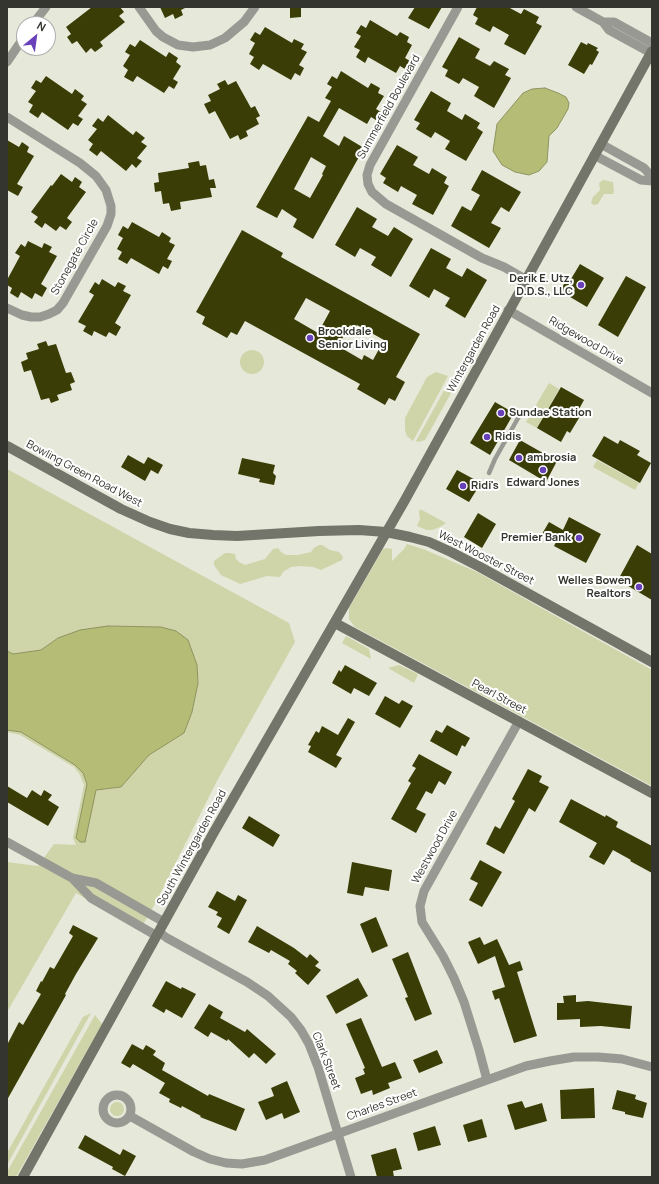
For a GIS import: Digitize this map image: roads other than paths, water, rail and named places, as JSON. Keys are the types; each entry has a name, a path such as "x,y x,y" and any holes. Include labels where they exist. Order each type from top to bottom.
{"street":[{"path":"39,16 46,7"},
{"path":"139,7 156,31 163,37 178,45 194,48 210,45 225,38 244,22 255,7"},
{"name":"Summerfield Boulevard","path":"458,7 370,165 367,175 368,184 372,192 386,204 482,258 504,267 525,279"},
{"path":"576,7 603,22 609,30 652,49"},
{"path":"7,62 16,49"},
{"name":"Wintergarden Road","path":"386,532 652,49"},
{"name":"Stonegate Circle","path":"7,117 80,163 96,176 106,190 111,206 111,214 107,226 88,261 60,306 49,314 36,317 22,315 7,308"},
{"path":"601,144 644,168 652,177"},
{"path":"594,155 641,180 652,181"},
{"name":"Ridgewood Drive","path":"508,310 652,392"},
{"name":"Bowling Green Road West","path":"7,446 122,509 150,522"},
{"name":"West Wooster Street","path":"150,522 189,533 213,535 237,536 318,530 360,530 386,532 429,542 451,552 652,662"},
{"name":"South Wintergarden Road","path":"23,1177 214,832 386,532"},
{"name":"Pearl Street","path":"335,623 652,793"},
{"name":"Westwood Drive","path":"487,1080 464,1002 443,956 422,922 420,906 424,891 519,721"},
{"path":"7,842 72,878 96,884 164,922"},
{"name":"Clark Street","path":"72,878 91,898 247,982 268,996 291,1017 306,1039 318,1066 351,1177"},
{"name":"Charles Street","path":"130,1116 194,1152 210,1159 234,1164 251,1163 265,1160 526,1066 574,1057 598,1057 622,1060 652,1067"}],"lane":[{"path":"489,473 495,459 522,411"}],"place":[{"name":"Derik E. Utz, D.D.S., LLC","path":"581,285"},
{"name":"Brookdale Senior Living","path":"310,338"},
{"name":"Sundae Station","path":"501,413"},
{"name":"Ridis","path":"487,437"},
{"name":"ambrosia","path":"519,458"},
{"name":"Edward Jones","path":"543,470"},
{"name":"Ridi's","path":"463,486"},
{"name":"Premier Bank","path":"579,538"},
{"name":"Welles Bowen Realtors","path":"639,587"}]}
